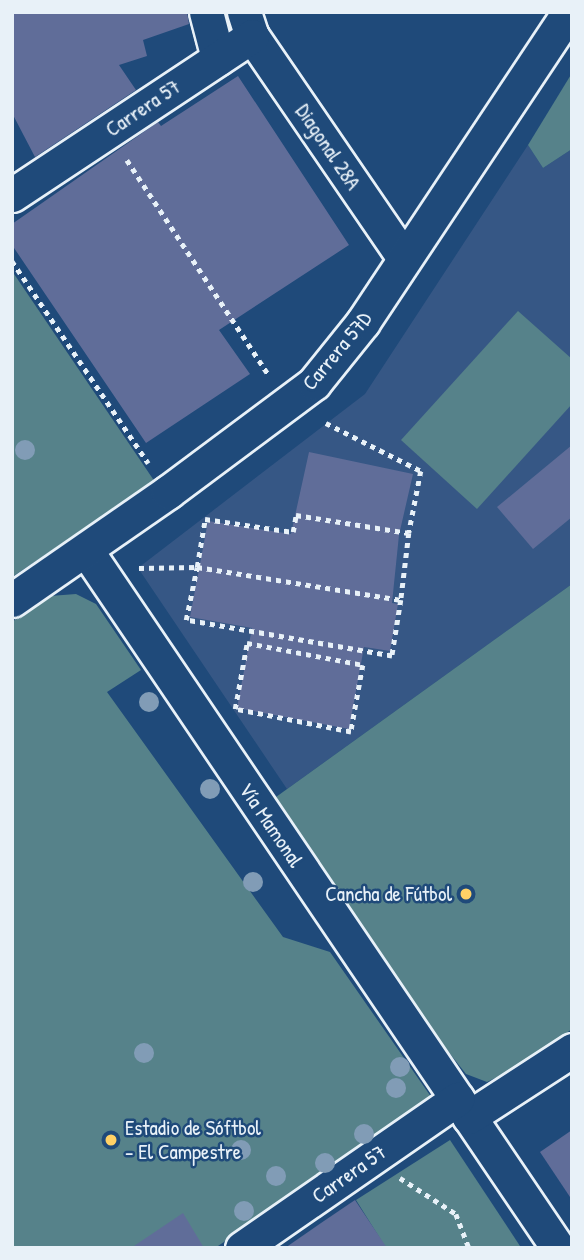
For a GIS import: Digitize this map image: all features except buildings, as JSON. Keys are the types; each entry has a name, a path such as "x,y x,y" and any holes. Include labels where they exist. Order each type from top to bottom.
{"street":[{"path":"206,12 218,58"},
{"name":"Carrera 57D","path":"12,600 169,492 288,405 338,356 569,12"},
{"name":"Carrera 57","path":"12,195 218,58 248,24"},
{"name":"Diagonal 28A","path":"248,24 404,258"},
{"name":"Vía Mamonal","path":"86,550 463,1108 551,1246"},
{"name":"Carrera 57","path":"242,1248 370,1160 572,1050"}],"path":[{"path":"108,131 288,405"},
{"path":"12,261 169,492"},
{"path":"326,423 421,471 409,533 392,656 186,621 205,519 293,532 296,515 409,533"},
{"path":"138,568 197,567 401,600"},
{"path":"247,643 315,656 363,665 351,732 235,709 247,643"},
{"path":"315,656 317,643"},
{"path":"370,1160 456,1214 469,1248"}],"shaded area":[{"path":"528,145 543,168 572,149 572,584 287,789 138,568 365,394"}],"green space":[{"path":"572,73 572,149 543,168 528,145"},
{"path":"12,271 155,482 12,577"},
{"path":"518,311 572,359 572,404 477,509 401,440"},
{"name":"Cancha de Fútbol","path":"572,584 572,1029 518,1067 487,1082 466,1074 443,1045 276,797"},
{"path":"76,594 96,604 141,670 107,692 283,937 330,952 434,1101 215,1248 12,1248 12,622 50,596"},
{"path":"450,1140 520,1246 518,1248 386,1248 356,1200"}],"place":[{"name":"Cancha de Fútbol","path":"466,894"},
{"name":"Estadio de Sóftbol - El Campestre","path":"111,1140"}]}
